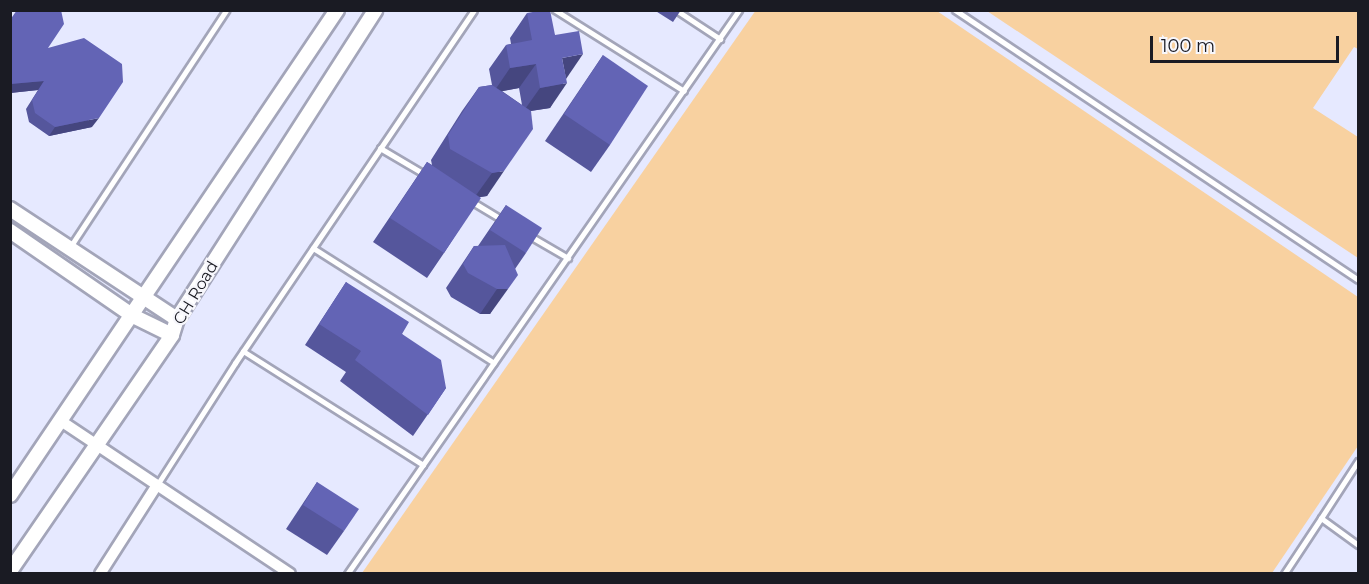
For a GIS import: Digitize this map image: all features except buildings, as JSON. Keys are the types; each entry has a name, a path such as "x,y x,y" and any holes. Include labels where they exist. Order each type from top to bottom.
{"street":[{"path":"10,495 134,316 338,10"},
{"name":"CH Road","path":"10,570 172,335 177,318 375,10"},
{"path":"10,209 144,299 177,318"},
{"path":"10,231 134,316 172,335"},
{"path":"61,421 290,573"},
{"path":"100,573 157,485"}],"lane":[{"path":"69,249 226,10"},
{"path":"157,485 243,351 474,10"},
{"path":"555,10 684,91"},
{"path":"676,10 720,39"},
{"path":"348,573 739,10"},
{"path":"955,10 1359,280"},
{"path":"380,148 430,177"},
{"path":"459,194 508,223"},
{"path":"518,229 568,258"},
{"path":"312,248 494,363"},
{"path":"243,351 423,465"},
{"path":"1284,573 1359,460"},
{"path":"1321,518 1359,545"}],"shaded area":[{"path":"756,10 937,11 1358,297 1358,446 1272,573 362,573"},
{"path":"987,11 1358,11 1358,49 1354,47 1313,108 1358,137 1358,258"}]}
